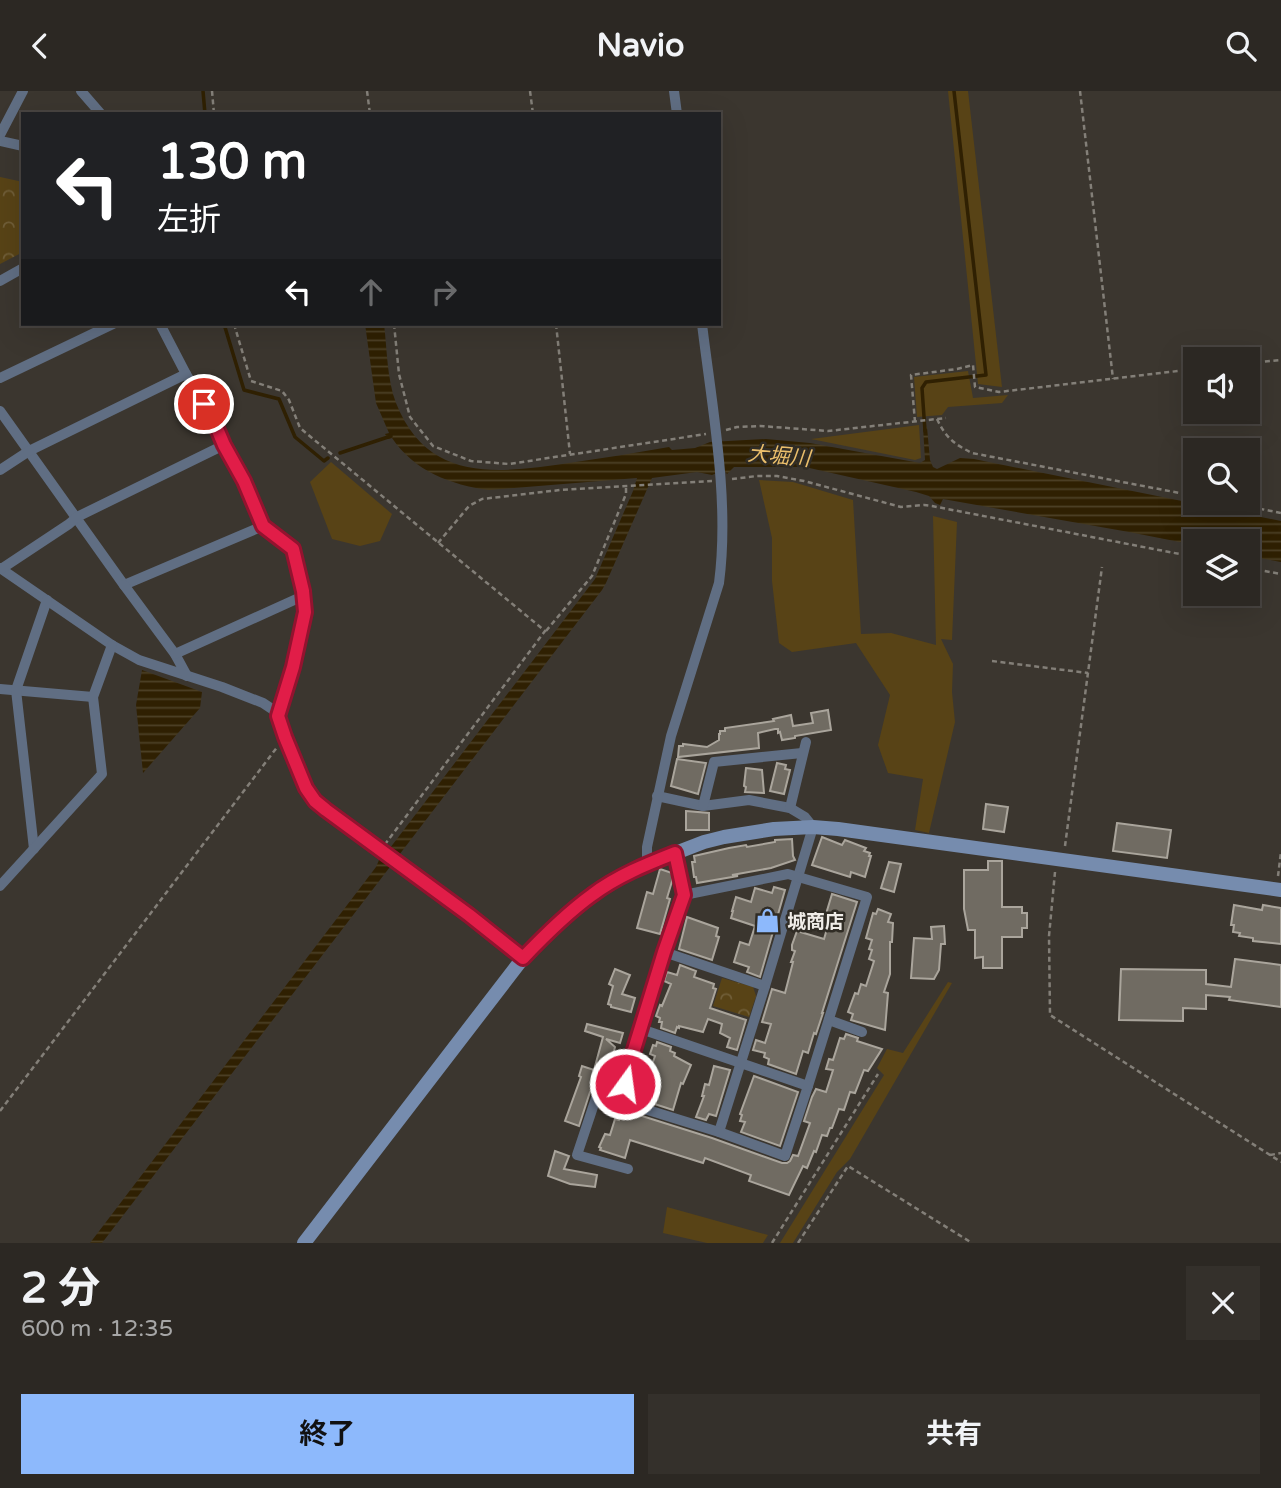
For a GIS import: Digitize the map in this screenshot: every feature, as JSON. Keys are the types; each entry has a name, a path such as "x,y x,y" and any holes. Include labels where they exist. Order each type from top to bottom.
{"street":[{"path":"0,135 23,91"},
{"path":"81,91 94,111"},
{"path":"674,91 677,112"},
{"path":"0,141 21,146"},
{"path":"0,281 21,269"},
{"path":"0,378 109,326"},
{"path":"161,326 213,419 263,526 293,549 305,612 293,667 278,716"},
{"path":"647,864 647,847 671,736 719,583 722,560 720,478 702,326"},
{"path":"0,470 29,451 186,374"},
{"path":"0,411 175,654 187,676"},
{"path":"224,445 77,517 1,569 112,645 139,660 222,687 272,709 278,716 306,788 315,801 523,958"},
{"path":"124,585 263,526"},
{"path":"175,654 303,596"},
{"path":"34,849 16,690 47,600"},
{"path":"0,886 102,774 93,697 112,645"},
{"path":"0,689 93,697"},
{"path":"790,808 806,742"},
{"path":"703,806 714,762 803,753"},
{"path":"657,796 703,806 749,800 790,808 805,817 813,827"},
{"path":"719,1132 813,827"},
{"path":"304,1243 523,958 593,894 647,864 675,853 724,837 774,829 813,827 912,838 1278,890"},
{"path":"622,1102 640,1029 684,895 675,853"},
{"path":"628,1169 577,1155 597,1095 719,1132 785,1156 867,897 788,874 684,895"},
{"path":"664,952 765,986"},
{"path":"829,1020 862,1032"},
{"path":"640,1029 808,1086"}],"path":[{"path":"212,91 215,112"},
{"path":"368,91 370,112"},
{"path":"530,91 533,112"},
{"path":"1080,91 1113,379"},
{"path":"235,326 251,381 282,391 289,400 300,428 545,631"},
{"path":"394,326 400,374 410,417 433,446 471,460 509,464 716,436 737,428 760,426 828,431 946,418"},
{"path":"556,326 570,454"},
{"path":"1260,362 1281,360"},
{"path":"917,422 911,375 972,365 975,387 999,392 1183,370"},
{"path":"937,419 943,432 972,453 1183,494"},
{"path":"438,543 469,506 482,499 561,490 777,476 901,507 924,505 1183,555"},
{"path":"381,852 545,631 592,576 627,486"},
{"path":"1260,509 1281,513"},
{"path":"1102,567 1049,936 1051,1015 1281,1163"},
{"path":"1260,570 1281,574"},
{"path":"992,661 1088,673"},
{"path":"0,1111 285,737"},
{"path":"1278,890 1281,852"},
{"path":"772,1243 878,1074"},
{"path":"1270,1155 1281,1153"},
{"path":"798,1243 848,1166 972,1243"}],"green space":[{"path":"948,91 968,91 1002,387 978,384"},
{"path":"0,177 21,182 21,253 0,264"},
{"path":"968,371 973,398 1008,395 1002,403 948,407 942,415 917,417 914,377"},
{"path":"919,425 921,458 915,460 811,439"},
{"path":"331,462 392,514 380,541 360,546 332,539 310,482"},
{"path":"759,480 793,482 853,500 861,634 891,633 936,645 933,516 957,522 952,640 941,639 953,664 955,722 929,833 915,830 923,779 888,773 878,745 890,695 856,643 792,652 779,643 772,581 772,538"},
{"path":"722,978 753,987 756,996 749,1017 713,1006"},
{"path":"948,982 952,983 850,1159 837,1172 793,1243 780,1243 884,1075 877,1068 887,1049 903,1053"},
{"path":"667,1207 768,1235 763,1243 707,1243 663,1233"}],"water":[{"name":"大堀川","path":"365,326 384,326 393,394 410,429 427,448 446,460 468,467 517,469 669,447 672,450 695,448 710,442 766,439 810,443 920,463 925,460 923,427 927,427 930,460 937,469 960,458 974,459 1183,501 1183,515 1251,515 1281,521 1281,562 1260,558 1260,529 1183,529 1183,543 943,499 940,505 929,496 916,492 805,467 734,467 727,474 724,470 712,475 697,472 652,478 602,590 102,1243 90,1243 595,579 637,478 489,490 434,475 411,459 392,438 388,439 385,434 389,433 376,403"},
{"path":"142,670 202,692 200,708 143,773 136,705"}],"building":[{"path":"828,710 831,730 782,740 780,732 775,729 758,733 759,748 678,757 679,746 683,744 707,747 719,740 720,731 725,731 725,728 774,721 773,719 791,715 793,726 813,723 811,713"},
{"path":"677,759 706,763 698,794 671,786"},
{"path":"777,763 786,765 785,769 790,770 784,794 770,791"},
{"path":"746,768 762,770 764,793 745,792"},
{"path":"986,804 1008,807 1004,832 983,829"},
{"path":"686,811 709,813 709,830 686,830"},
{"path":"1117,823 1171,830 1167,858 1113,851"},
{"path":"822,837 842,845 845,840 866,848 864,851 871,856 865,877 851,872 850,877 812,865"},
{"path":"792,839 795,860 771,868 732,875 738,876 697,883 694,877 694,856"},
{"path":"988,861 1002,861 1002,907 1022,907 1022,913 1027,913 1027,928 1022,928 1022,937 1002,937 1002,968 983,968 983,957 975,958 975,930 968,930 964,909 964,870 988,870"},
{"path":"889,862 901,864 894,892 881,888"},
{"path":"660,869 672,873 673,878 660,934 637,928 647,892 653,894"},
{"path":"774,887 785,890 760,977 747,972 749,967 734,962 740,942 749,945 755,926 731,918 732,911 736,897 751,902 755,888 772,893"},
{"path":"832,894 857,902 816,1034 814,1033 808,1053 803,1051 796,1074 768,1064 769,1059 764,1057 765,1053 753,1050 756,1040 765,1043 771,1024 762,1022 772,989 785,993 795,951 792,950 792,945 797,931 824,939 831,915 826,914"},
{"path":"1234,905 1262,910 1263,905 1281,908 1281,944 1253,941 1253,938 1239,936 1240,933 1233,932 1234,925 1231,925"},
{"path":"878,909 891,914 888,922 893,923 890,974 884,992 888,993 885,1030 851,1020 853,1014 848,1012 861,984 866,986 874,961 869,959 872,940 866,938 873,913 876,914"},
{"path":"687,917 718,928 716,936 719,937 712,960 679,949"},
{"path":"944,926 945,944 941,944 939,970 934,979 911,978 914,938 932,939 931,927"},
{"path":"1235,959 1281,965 1281,1007 1206,995 1206,1009 1183,1008 1183,1021 1119,1020 1121,969 1206,970 1206,984 1231,987"},
{"path":"680,965 696,971 694,977 714,984 713,988 716,989 710,1008 746,1020 737,1050 727,1047 730,1038 720,1033 722,1024 708,1019 703,1032 679,1026 675,1033 661,1028 662,1022 659,1022 660,1018 656,1016 671,984 664,981 667,972 677,975"},
{"path":"615,969 630,975 622,994 635,998 631,1012 608,1004 613,986 609,984"},
{"path":"587,1024 623,1033 620,1043 606,1039 615,1047 608,1074 610,1075 605,1089 594,1088 590,1092 579,1126 565,1121 581,1077 582,1066 594,1070 603,1037 585,1031"},
{"path":"846,1034 858,1038 857,1041 882,1049 868,1071 864,1070 855,1093 850,1092 844,1110 839,1109 827,1136 822,1135 816,1152 814,1151 807,1168 803,1166 789,1195 749,1181 751,1175 705,1158 703,1163 630,1140 625,1158 600,1150 605,1134 610,1135 615,1119 619,1120 623,1110 787,1163 793,1155 798,1156 810,1123 804,1121 812,1097 816,1089 826,1092 833,1070 826,1069 829,1059 833,1060 840,1038 844,1039"},
{"path":"657,1042 671,1047 670,1051 675,1053 674,1056 691,1065 683,1084 681,1083 673,1110 636,1098 641,1074 647,1079 655,1056 650,1054"},
{"path":"714,1066 730,1070 716,1116 709,1114 706,1120 696,1117 704,1096 705,1084 709,1085"},
{"path":"754,1076 798,1092 780,1146 741,1132 745,1122 740,1121 740,1114"},
{"path":"555,1151 569,1156 564,1169 597,1175 595,1187 570,1184 548,1176"}],"waterway":[{"path":"203,91 205,112"},
{"path":"925,431 922,388 926,382 986,375 954,91"},
{"path":"225,326 244,390 279,399 295,437 324,461 328,458"},
{"path":"340,453 391,436"}],"place":[{"name":"城商店","path":"767,921"}],"route":[{"path":"204,404 244,481 263,526 293,549 305,612 293,667 278,716 294,761 315,801 523,958 558,923 593,894 647,864 675,853 684,895 664,952 625,1084"}]}
